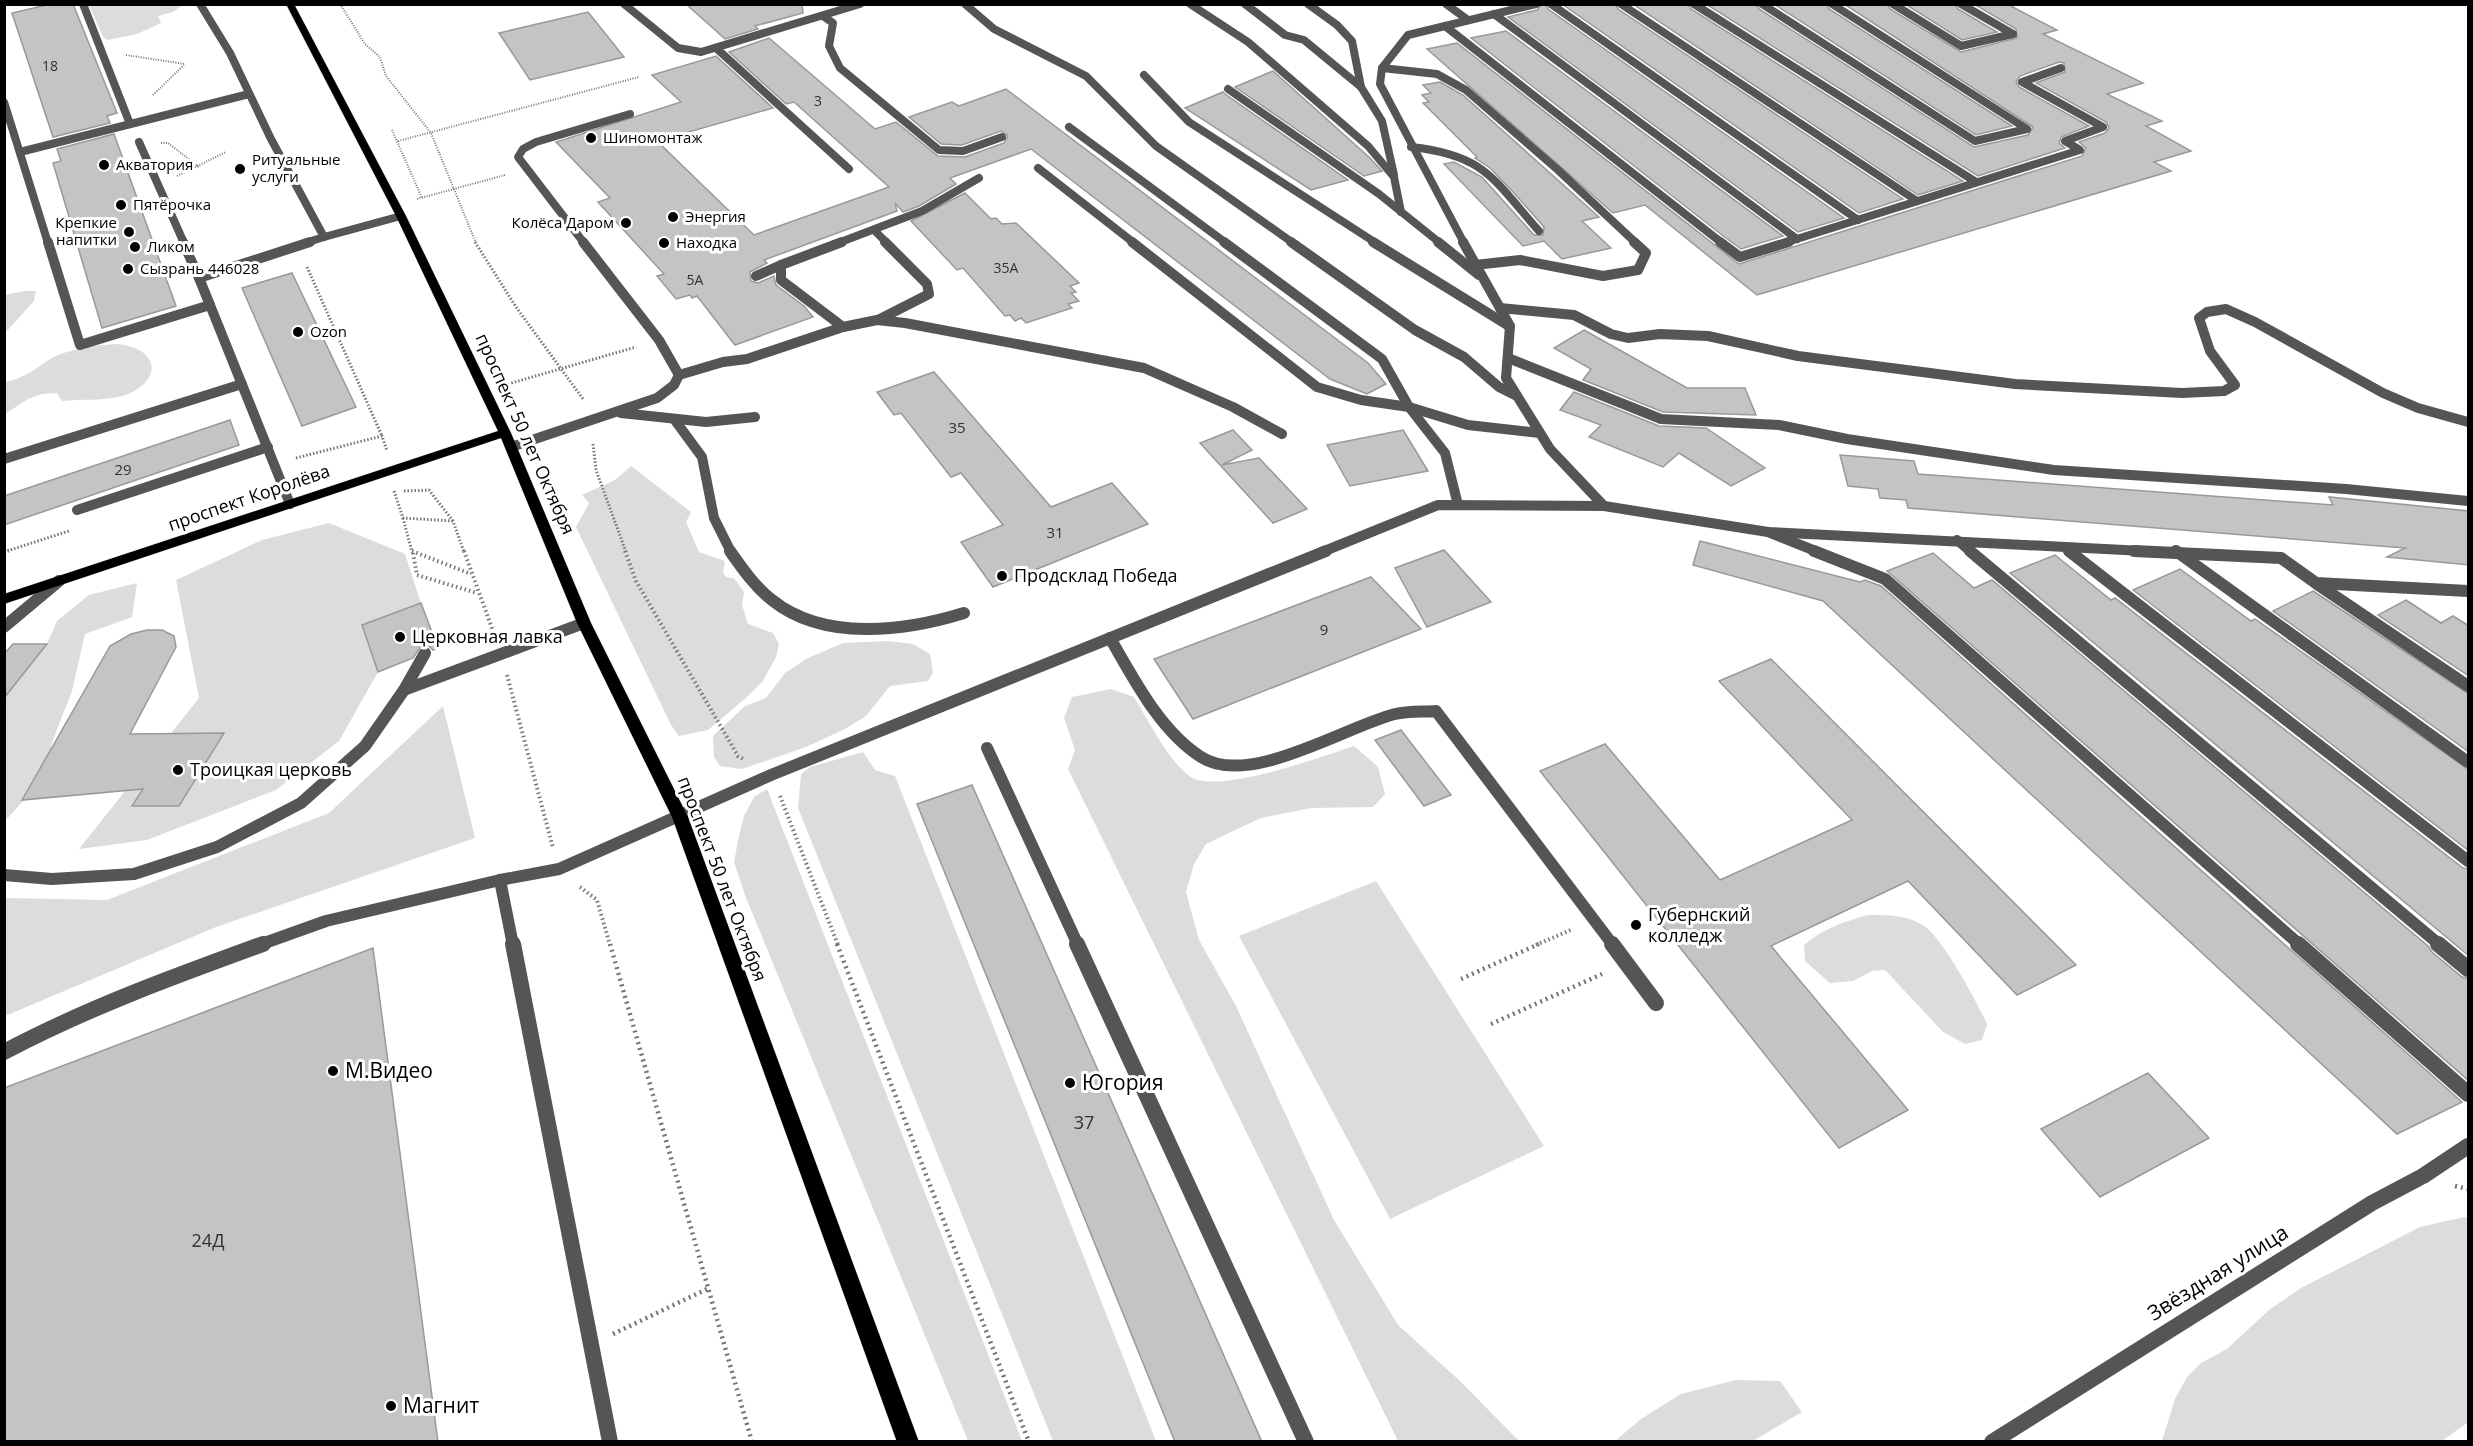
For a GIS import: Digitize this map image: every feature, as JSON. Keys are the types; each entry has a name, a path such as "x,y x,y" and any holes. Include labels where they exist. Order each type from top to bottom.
{"main road":[{"name":"проспект 50 лет Октября","path":"290,4 401,216 505,433 584,623 680,817 908,1442"},
{"name":"проспект Королёва","path":"4,599 505,433"}],"street":[{"path":"83,4 129,122"},
{"path":"200,4 230,53 324,237"},
{"path":"624,4 678,48 701,52 860,4"},
{"path":"965,4 993,29 1086,76 1156,146 1415,330 1464,357 1499,387 1518,397"},
{"path":"1190,4 1265,57 1368,146 1394,177"},
{"path":"1245,4 1285,35 1304,40 1361,87 1382,120 1390,148 1401,212"},
{"path":"1308,4 1337,25 1352,41 1361,87"},
{"path":"1446,4 1468,21"},
{"path":"1536,4 1407,35 1382,68 1380,84 1411,147 1510,326 1506,378 1550,448 1604,507"},
{"path":"1551,4 1858,220"},
{"path":"1620,4 1917,201"},
{"path":"1694,4 1977,182"},
{"path":"1762,4 1975,141 2027,129 1832,4"},
{"path":"1893,4 1961,46 2013,34 1961,4"},
{"path":"1494,14 1797,239"},
{"path":"823,16 833,23 828,40 829,54 840,68 939,150 949,154 963,152 1002,137"},
{"path":"1445,26 1740,257 2080,150 2065,141 2103,127 2022,82 2061,68"},
{"path":"716,48 849,169"},
{"path":"1382,68 1437,74 1466,90 1558,170 1646,253 1638,270 1603,276 1520,260 1475,266"},
{"path":"1144,75 1189,122 1364,236 1510,326"},
{"path":"1228,89 1379,194 1482,277"},
{"path":"20,152 129,122 249,94"},
{"path":"4,102 80,345 210,305"},
{"path":"1377,113 1401,125"},
{"path":"630,114 522,149 518,157 659,340 679,375"},
{"path":"1069,126 1382,359 1409,407 1445,453 1455,485 1458,506"},
{"path":"139,142 199,278 290,504"},
{"path":"1411,147 1444,151 1467,158 1492,179 1539,231"},
{"path":"1038,168 1317,387 1360,400 1409,407 1467,425 1540,433"},
{"path":"756,276 922,211 979,178"},
{"path":"199,278 324,237 401,216"},
{"path":"511,447 597,418 620,413 657,398 674,386 679,375 723,362 747,359 843,327 877,320 929,294 927,284 874,230"},
{"path":"781,265 781,279 843,327"},
{"path":"1500,308 1574,315 1603,331 1628,338 1660,334 1708,336 1798,356 2004,383 2182,393 2224,391 2235,385 2210,351 2199,318 2207,312 2226,309 2255,322 2383,393 2418,408 2469,422"},
{"path":"877,320 1144,368 1233,407 1282,434"},
{"path":"1508,358 1661,419 1779,425 1847,439 2054,470 2346,489 2469,501"},
{"path":"4,459 242,384"},
{"path":"620,413 731,422 754,417"},
{"path":"674,419 699,450 705,465 709,502 717,528 758,585 777,605 837,626 864,628 932,624 964,614"},
{"path":"77,510 268,447"},
{"path":"4,1052 47,1029 144,987 303,929 500,880 559,869 771,775 1438,505 1604,507 1768,532 1957,540 2067,549 2175,551 2281,558 2469,686"},
{"path":"1768,532 1885,579 2469,1094"},
{"path":"1957,540 2469,969"},
{"path":"2067,549 2469,861"},
{"path":"2175,551 2469,762"},
{"path":"4,627 58,581"},
{"path":"2316,583 2469,591"},
{"path":"404,690 584,623"},
{"path":"1110,638 1179,740 1194,753 1216,765 1238,768 1257,765 1396,714 1436,711 1656,1003"},
{"path":"4,874 52,879 134,874 217,847 301,803 365,746 404,690 425,653"},
{"path":"987,748 1306,1442"},
{"path":"500,880 610,1442"},
{"name":"Звёздная улица","path":"1992,1442 2372,1203 2423,1176 2469,1146"}],"path":[{"path":"340,4 365,44 380,57 386,76 431,133 477,246 516,307 597,418 593,443 596,470 636,581 738,756 771,775 1029,1442"},
{"path":"101,51 185,64 129,122"},
{"path":"398,141 639,77"},
{"path":"392,130 422,198"},
{"path":"139,142 168,143 199,167"},
{"path":"157,184 199,167 226,152"},
{"path":"395,205 527,169"},
{"path":"297,246 382,436"},
{"path":"484,391 659,340"},
{"path":"394,491 417,575 477,593"},
{"path":"403,518 453,521"},
{"path":"412,552 471,574"},
{"path":"559,869 597,900 752,1442"},
{"path":"1461,979 1594,919"},
{"path":"1491,1024 1628,963"},
{"path":"591,1344 707,1289"}],"shaded area":[{"path":"89,5 182,5 173,12 158,16 161,23 137,34 107,40 103,37"},
{"path":"36,291 34,301 5,333 5,295"},
{"path":"119,344 141,351 152,367 148,378 133,392 108,399 62,401 57,393 42,394 28,399 5,414 5,382 23,376 66,352 93,346"},
{"path":"631,466 691,512 686,522 699,552 725,561 723,573 726,577 734,578 744,592 742,605 748,624 773,633 779,644 776,657 763,681 708,730 679,736 671,725 576,527 589,503 582,495 615,480"},
{"path":"329,523 405,554 421,603 363,625 378,672 339,741 276,790 147,840 79,849 199,698 176,580 262,540"},
{"path":"137,583 132,617 85,634 72,691 51,745 51,770 5,821 5,690 10,690 47,644 57,621 89,595"},
{"path":"888,641 913,644 930,654 933,672 928,681 890,686 866,716 845,729 806,747 742,769 720,766 714,757 713,736 745,706 766,698 785,673 806,659 843,643"},
{"path":"1111,689 1134,697 1158,739 1180,768 1189,776 1202,781 1244,778 1354,746 1378,767 1385,794 1373,807 1311,808 1261,818 1206,844 1194,864 1186,892 1199,940 1236,1006 1334,1220 1398,1325 1461,1382 1519,1441 1398,1441 1068,769 1075,750 1064,718 1072,697"},
{"path":"443,706 475,838 216,927 5,1016 5,898 107,900 329,813"},
{"path":"863,752 875,770 895,776 1156,1441 1053,1441 798,808 801,774 810,767"},
{"path":"767,789 1022,1441 968,1441 745,895 734,862 739,836 744,816 754,797"},
{"path":"1376,881 1544,1146 1390,1219 1239,936"},
{"path":"1867,915 1908,918 1929,930 1958,970 1987,1024 1982,1040 1965,1044 1943,1032 1885,970 1872,971 1853,981 1830,983 1805,961 1804,945 1811,939 1850,920"},
{"path":"2468,1218 2468,1422 2442,1441 2162,1441 2175,1399 2187,1377 2201,1363 2227,1349 2269,1310 2301,1288 2420,1227"},
{"path":"1736,1380 1780,1381 1802,1412 1753,1441 1615,1441 1641,1419 1681,1394"}],"building":[{"path":"51,4 73,4 117,113 107,116 110,123 53,137 12,13"},
{"path":"686,4 802,4 803,13 755,26 758,29 725,39"},
{"path":"1542,4 1844,218 1798,232 1508,17 1537,10"},
{"path":"1562,4 1615,4 1618,9 1903,199 1859,213"},
{"path":"1633,4 1688,4 1691,9 1963,181 1918,195"},
{"path":"1706,4 1756,4 1759,9 1974,147 2028,135 2033,127 1844,4 1887,4 1890,9 1961,52 2017,38 2016,29 1974,4 2007,4 2057,30 2043,34 2143,83 2107,94 2162,121 2146,126 2191,151 2154,162 2171,171 1757,295 1645,205 1613,213 1427,49 1457,43 1739,264 2082,156 2086,148 2079,142 2105,133 2109,128 2106,122 2036,83 2065,72 2064,63 2059,62 2020,76 2016,82 2019,87 2089,126 2061,137 2059,143 2065,148 1978,176"},
{"path":"1774,4 1826,4 1829,9 2012,126 1976,135"},
{"path":"1905,4 1955,4 1958,9 1997,32 1962,40"},
{"path":"588,12 624,57 530,80 499,33"},
{"path":"1506,31 1783,236 1741,249 1471,38"},
{"path":"769,38 875,129 896,122 938,156 965,157 1004,143 1008,136 1001,131 962,145 941,144 909,117 952,102 959,106 1006,89 1368,363 1386,384 1367,394 1330,379 1031,149 950,178 956,184 919,206 903,212 895,203 897,211 764,260 767,263 750,272 751,281 758,283 774,276 776,285 804,306 813,317 735,345 697,296 692,298 690,295 676,299 657,276 664,274 598,202 610,198 556,142 681,102 652,75 716,56 773,108 657,141 754,235 889,187 794,102 786,104 729,52"},
{"path":"1273,71 1382,171 1364,176 1235,87"},
{"path":"1440,82 1463,95 1599,217 1582,221 1611,248 1562,259 1544,241 1523,246 1444,164 1454,162 1482,177 1534,235 1543,235 1544,227 1514,193 1490,168 1475,158 1477,157 1423,103 1429,102 1422,95 1431,93 1423,85"},
{"path":"1223,92 1348,180 1311,190 1185,108"},
{"path":"114,134 176,306 102,328 53,163 61,161 57,149"},
{"path":"965,193 991,219 996,218 1002,224 1016,223 1079,283 1070,286 1076,292 1071,293 1079,301 1068,304 1072,308 1026,323 1021,318 1015,321 1010,315 1005,316 963,268 957,270 911,221"},
{"path":"292,273 356,407 302,426 242,288"},
{"path":"1584,330 1687,388 1745,388 1756,415 1663,412 1583,380 1591,369 1554,348"},
{"path":"934,372 1051,507 1112,483 1148,524 993,587 961,542 1003,525 961,473 951,477 901,413 894,415 877,392"},
{"path":"1574,392 1659,426 1706,428 1765,468 1731,486 1679,453 1663,467 1589,437 1601,425 1560,410"},
{"path":"230,420 239,445 4,525 4,496"},
{"path":"1233,430 1252,450 1222,465 1259,458 1307,509 1273,523 1200,443"},
{"path":"1403,430 1428,471 1350,486 1327,445"},
{"path":"1840,455 1914,461 1918,474 2333,505 2329,497 2469,511 2469,565 2387,557 2405,548 1908,508 1906,500 1880,498 1878,489 1848,486"},
{"path":"1700,541 1860,582 1865,580 1881,586 2462,1102 2397,1134 1823,601 1693,565"},
{"path":"1444,550 1491,602 1427,627 1395,568"},
{"path":"1933,553 1974,588 1992,580 2428,946 2432,952 2462,977 2469,979 2469,1081 1887,571"},
{"path":"2055,555 2111,600 2115,598 2463,868 2469,869 2469,956 2010,573"},
{"path":"2180,569 2251,621 2255,619 2469,770 2469,851 2133,590"},
{"path":"1371,577 1421,629 1193,719 1154,659"},
{"path":"2313,591 2469,694 2469,752 2273,611"},
{"path":"2406,600 2441,623 2453,616 2469,626 2469,676 2378,615"},
{"name":"Церковная лавка","path":"421,603 438,648 433,650 429,646 421,646 413,658 378,672 362,625"},
{"path":"147,630 162,630 174,636 176,647 130,734 224,733 179,806 132,806 143,789 22,800 110,646 131,634"},
{"path":"13,644 47,644 4,698 4,654"},
{"path":"1771,659 2076,965 2017,995 1908,881 1771,946 1908,1110 1839,1148 1540,771 1605,744 1720,880 1852,820 1719,681"},
{"path":"1401,730 1451,795 1424,806 1375,740"},
{"path":"972,785 1262,1442 1175,1442 917,804"},
{"path":"373,948 438,1442 4,1442 4,1088"},
{"path":"2148,1073 2209,1138 2100,1197 2041,1129"}],"place":[{"name":"Шиномонтаж","path":"591,138"},
{"name":"Акватория","path":"104,165"},
{"name":"Ритуальные услуги","path":"240,169"},
{"name":"Пятёрочка","path":"121,205"},
{"name":"Энергия","path":"673,217"},
{"name":"Колёса Даром","path":"626,223"},
{"name":"Крепкие напитки","path":"129,232"},
{"name":"Находка","path":"664,243"},
{"name":"Ликом","path":"135,247"},
{"name":"Сызрань 446028","path":"128,269"},
{"name":"Ozon","path":"298,332"},
{"name":"Продсклад Победа","path":"1002,576"},
{"name":"Церковная лавка","path":"400,637"},
{"name":"Троицкая церковь","path":"178,770"},
{"name":"Губернский колледж","path":"1636,925"},
{"name":"М.Видео","path":"333,1071"},
{"name":"Югория","path":"1070,1083"},
{"name":"Магнит","path":"391,1406"}]}
